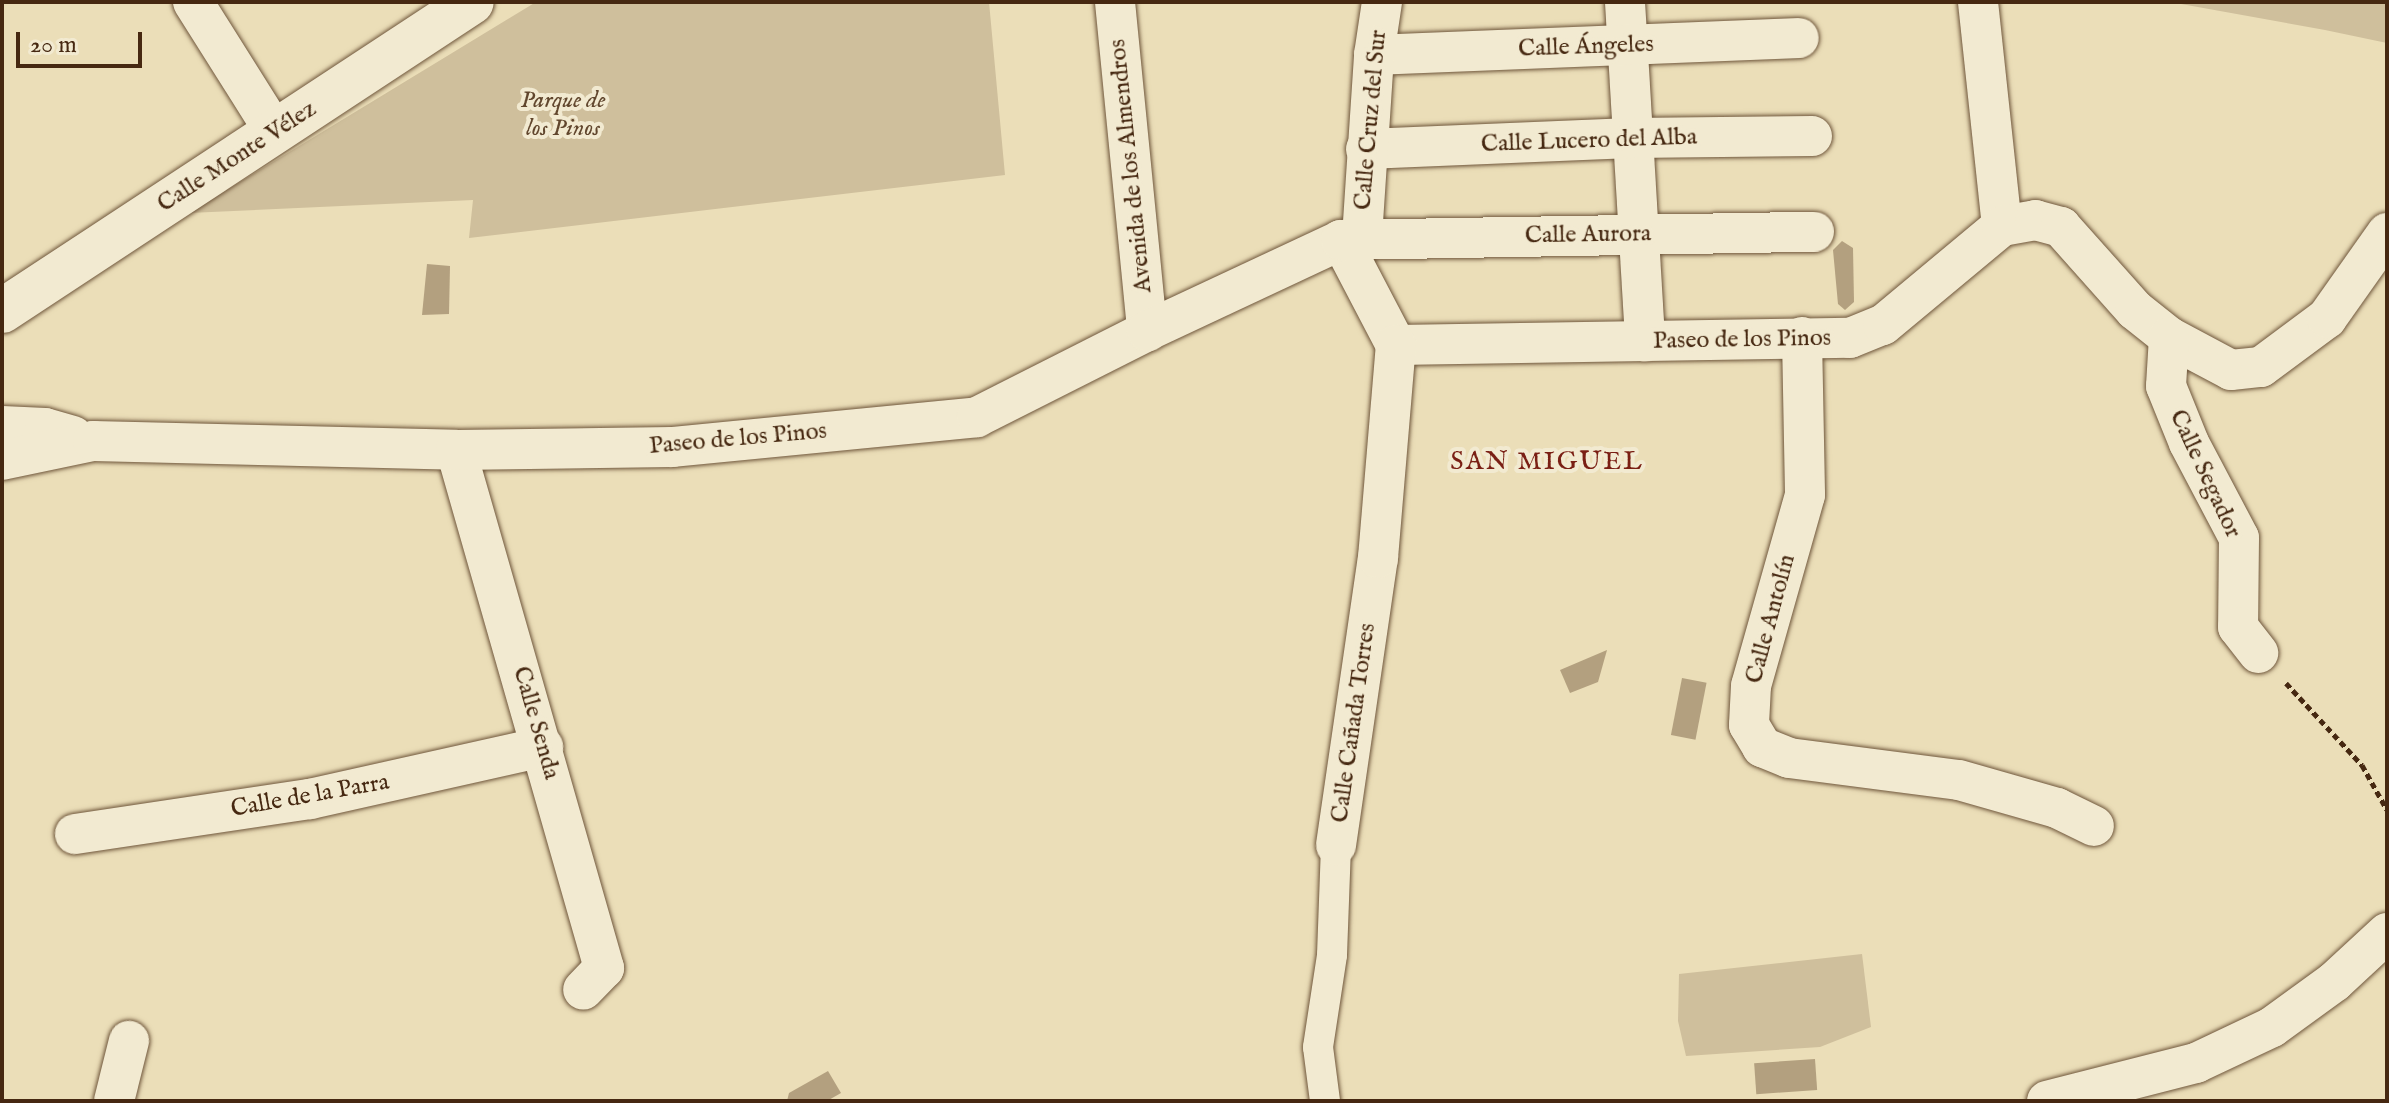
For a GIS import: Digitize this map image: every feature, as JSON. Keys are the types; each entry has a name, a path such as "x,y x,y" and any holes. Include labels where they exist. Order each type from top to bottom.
{"street":[{"path":"193,2 275,132"},
{"name":"Calle Monte Vélez","path":"2,311 472,2"},
{"name":"Avenida de los Almendros","path":"1115,2 1147,331"},
{"name":"Calle Cruz del Sur","path":"1352,239 1366,149 1382,2"},
{"path":"1625,2 1645,341"},
{"path":"1978,2 2002,226 2035,220 2061,227 2135,310 2169,337 2231,370 2261,367 2327,318 2387,233"},
{"name":"Calle Ángeles","path":"1374,55 1799,38"},
{"name":"Calle Lucero del Alba","path":"1366,149 1631,138 1812,136"},
{"name":"Paseo de los Pinos","path":"1396,345 1850,338 1883,325 2002,226"},
{"name":"Calle Aurora","path":"1352,239 1814,232"},
{"path":"1352,239 1396,345"},
{"name":"Paseo de los Pinos","path":"2,460 93,441 456,450 673,447 977,417 1147,331 1352,239"},
{"name":"Calle Antolín","path":"1802,337 1805,495 1751,686 1749,725 1762,747 1789,758 1959,780 2057,808 2094,826"},
{"name":"Calle Segador","path":"2169,337 2166,386 2189,443 2239,538 2238,627 2258,653"},
{"name":"Calle Cañada Torres","path":"1325,1101 1318,1047 1332,955 1336,845 1378,558 1396,345"},
{"name":"Paseo de los Pinos","path":"2,426 45,428 93,441"},
{"name":"Calle Senda","path":"456,450 604,968 583,990"},
{"name":"Calle de la Parra","path":"75,834 310,799 543,747"},
{"path":"2047,1101 2196,1063 2272,1027 2334,982 2387,933"},
{"path":"114,1101 129,1041"}],"path":[{"path":"2258,653 2362,765 2387,810"}],"green space":[{"name":"Parque de los Pinos","path":"536,2 989,2 1005,175 469,238 473,200 189,213"},
{"path":"2170,2 2387,2 2387,43 2325,30"},
{"path":"1862,954 1871,1027 1820,1047 1686,1056 1678,1021 1679,974"}],"shaded area":[{"path":"1842,241 1853,248 1854,302 1845,310 1838,304 1833,250"},
{"path":"427,264 450,266 449,314 422,315"},
{"path":"1607,650 1598,682 1570,693 1560,670"},
{"path":"1682,678 1707,683 1695,740 1671,735"},
{"path":"1815,1059 1817,1090 1756,1094 1754,1063"},
{"path":"828,1071 841,1093 827,1101 787,1101 789,1093"}],"district":[{"name":"SAN MIGUEL","path":"1547,462"}]}
